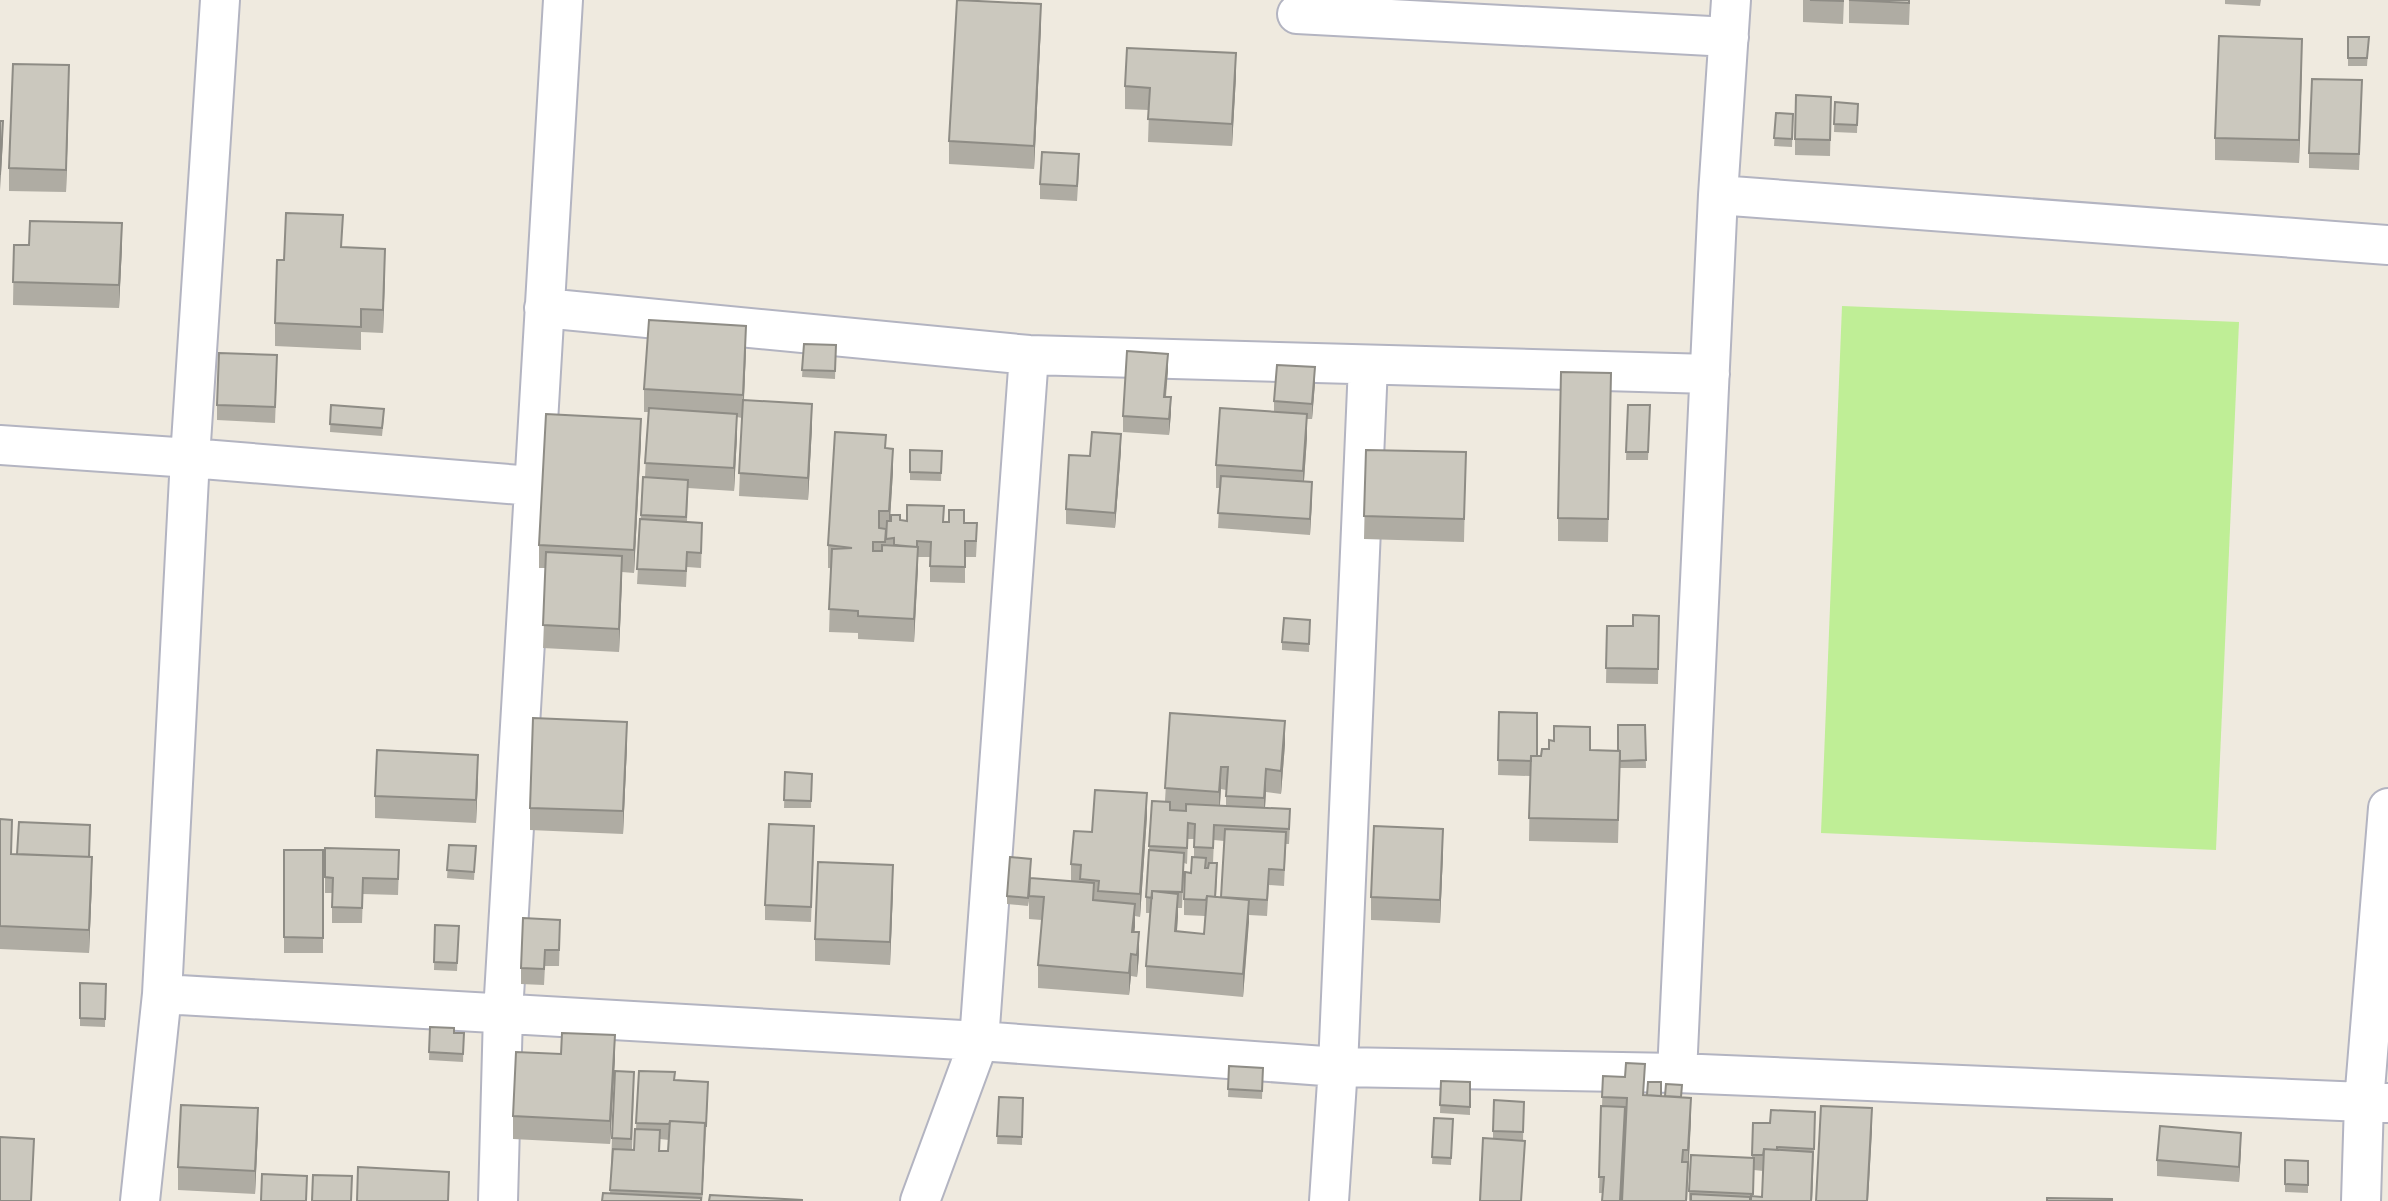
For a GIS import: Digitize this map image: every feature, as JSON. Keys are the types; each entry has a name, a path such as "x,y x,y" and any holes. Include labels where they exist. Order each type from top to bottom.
{"street":[{"path":"140,1201 162,994 190,458 220,0"},
{"path":"498,1201 503,1013 563,0"},
{"path":"1297,14 1730,18 1718,195 1677,1073"},
{"path":"1718,195 2388,245"},
{"path":"544,308 1029,355 1710,374"},
{"path":"920,1201 979,1041 1029,355"},
{"path":"1329,1201 1338,1066 1368,365"},
{"path":"0,446 190,458 533,486"},
{"path":"2361,1201 2376,1102 2388,808"},
{"path":"162,994 979,1041 1338,1066 1677,1073 2376,1102"}],"green space":[{"path":"1842,306 2239,322 2216,850 1821,833"}],"building":[{"path":"957,0 1041,4 1034,146 949,141"},
{"path":"1849,0 1909,0 1909,3"},
{"path":"2219,36 2302,39 2299,140 2215,138"},
{"path":"2348,37 2369,37 2367,58 2348,58"},
{"path":"1127,48 1236,53 1232,124 1148,119 1150,88 1125,86"},
{"path":"13,64 69,65 66,170 9,168"},
{"path":"2312,79 2362,80 2359,154 2309,153"},
{"path":"1796,95 1831,97 1830,140 1795,139"},
{"path":"1835,102 1858,104 1857,125 1834,124"},
{"path":"1776,113 1793,114 1792,139 1774,138"},
{"path":"0,121 3,121 0,175"},
{"path":"1042,152 1079,154 1077,186 1040,184"},
{"path":"286,213 343,215 341,247 385,249 383,310 361,309 361,327 275,323 277,260 284,260"},
{"path":"30,221 122,223 119,285 13,282 14,245 29,245"},
{"path":"649,320 746,326 743,395 644,389"},
{"path":"804,344 836,345 835,371 802,370"},
{"path":"1127,351 1168,354 1164,397 1171,397 1169,419 1123,416"},
{"path":"219,353 277,355 275,407 217,405"},
{"path":"1277,365 1315,367 1312,404 1274,401"},
{"path":"1561,372 1611,373 1608,519 1558,518"},
{"path":"743,400 812,404 808,478 739,473"},
{"path":"331,405 384,409 382,428 330,424"},
{"path":"1628,405 1650,405 1648,452 1626,452"},
{"path":"649,408 737,414 734,468 645,463"},
{"path":"1220,408 1307,414 1303,471 1216,465"},
{"path":"546,414 641,419 634,550 539,545"},
{"path":"835,432 886,435 885,448 893,449 889,511 879,511 879,528 886,529 885,542 873,542 873,551 882,551 882,545 918,547 914,619 858,616 858,611 829,609 832,549 852,548 828,545"},
{"path":"1092,432 1121,434 1115,513 1066,509 1069,455 1090,456"},
{"path":"910,450 942,451 941,473 910,472"},
{"path":"1366,450 1466,452 1464,519 1364,516"},
{"path":"1221,476 1312,482 1310,519 1218,513"},
{"path":"643,477 688,480 686,517 641,515"},
{"path":"907,505 944,506 943,522 949,522 949,510 964,510 964,523 977,523 976,541 965,541 965,567 930,566 931,542 917,541 917,547 894,545 894,538 886,539 887,521 891,521 891,515 900,515 900,520 907,521"},
{"path":"640,519 702,523 701,553 687,552 686,571 637,569"},
{"path":"546,552 622,556 619,629 543,625"},
{"path":"1633,615 1659,616 1658,669 1606,668 1607,626 1633,626"},
{"path":"1284,618 1310,620 1309,644 1282,642"},
{"path":"1499,712 1537,713 1537,756 1531,756 1531,761 1498,760"},
{"path":"1170,713 1285,721 1281,771 1266,769 1264,798 1226,796 1228,767 1221,767 1219,792 1165,788"},
{"path":"533,718 627,722 623,811 530,808"},
{"path":"1618,725 1645,725 1646,760 1620,761"},
{"path":"1554,726 1590,727 1590,750 1620,751 1618,820 1529,818 1531,756 1541,756 1542,749 1549,749 1549,740 1554,741"},
{"path":"377,750 478,755 476,800 375,796"},
{"path":"785,772 812,774 811,801 784,800"},
{"path":"1095,790 1147,793 1140,894 1098,891 1099,881 1080,879 1081,865 1071,864 1074,831 1092,832"},
{"path":"1152,801 1170,802 1170,810 1186,811 1186,804 1290,809 1289,829 1214,825 1213,848 1194,847 1195,824 1188,823 1187,848 1149,846"},
{"path":"0,819 12,820 11,854 92,857 89,930 0,926"},
{"path":"19,822 90,825 89,857 17,854"},
{"path":"769,824 814,826 811,907 765,905"},
{"path":"1374,826 1443,829 1440,900 1371,897"},
{"path":"1225,829 1286,832 1284,870 1269,869 1267,900 1221,897"},
{"path":"449,845 476,846 474,872 447,870"},
{"path":"325,848 399,850 398,879 363,878 362,908 332,907 333,878 325,877"},
{"path":"284,850 323,850 323,938 284,937"},
{"path":"1149,850 1184,853 1182,892 1152,891 1152,898 1146,897"},
{"path":"1010,857 1031,859 1028,898 1007,896"},
{"path":"1192,857 1206,858 1205,868 1208,868 1209,863 1217,863 1215,897 1207,896 1206,900 1184,899 1185,872 1191,873"},
{"path":"818,862 893,865 890,942 815,939"},
{"path":"1030,878 1094,883 1093,900 1135,904 1132,932 1139,932 1137,955 1131,954 1129,973 1038,965 1044,897 1029,896"},
{"path":"1152,891 1178,894 1175,931 1204,934 1207,896 1249,900 1243,974 1146,966"},
{"path":"523,918 560,920 559,950 545,950 544,969 521,968"},
{"path":"435,925 459,926 457,963 434,962"},
{"path":"80,983 106,984 105,1019 80,1018"},
{"path":"430,1027 454,1028 454,1033 464,1033 463,1054 429,1052"},
{"path":"562,1033 615,1035 610,1121 513,1116 516,1052 561,1054"},
{"path":"1626,1063 1645,1064 1643,1095 1691,1098 1688,1150 1683,1150 1682,1162 1688,1162 1686,1201 1622,1201 1627,1098 1602,1097 1603,1076 1625,1077"},
{"path":"1229,1066 1263,1068 1262,1091 1228,1089"},
{"path":"615,1071 634,1072 631,1139 612,1138"},
{"path":"639,1071 675,1072 674,1080 708,1082 706,1126 705,1123 670,1121 669,1124 636,1123"},
{"path":"1441,1081 1470,1082 1470,1107 1440,1105"},
{"path":"1648,1082 1661,1082 1661,1096 1647,1095"},
{"path":"1666,1084 1682,1085 1681,1097 1665,1096"},
{"path":"999,1097 1023,1098 1022,1137 997,1136"},
{"path":"1494,1100 1524,1102 1523,1132 1493,1131"},
{"path":"181,1105 258,1108 255,1171 178,1167"},
{"path":"1601,1106 1625,1107 1620,1201 1602,1201 1604,1177 1599,1177"},
{"path":"1821,1106 1872,1108 1867,1201 1816,1201"},
{"path":"1771,1110 1815,1112 1814,1149 1777,1147 1777,1150 1764,1149 1763,1155 1752,1155 1753,1123 1770,1123"},
{"path":"1434,1118 1453,1119 1451,1158 1432,1157"},
{"path":"670,1121 705,1123 702,1194 610,1190 613,1149 634,1150 635,1129 660,1130 659,1151 668,1151"},
{"path":"2160,1126 2241,1133 2239,1167 2157,1160"},
{"path":"0,1137 34,1139 31,1201 0,1201"},
{"path":"1483,1138 1525,1141 1521,1201 1480,1201"},
{"path":"1764,1149 1813,1152 1811,1201 1751,1201 1751,1196 1762,1197"},
{"path":"1691,1155 1754,1158 1753,1194 1689,1191"},
{"path":"2285,1160 2308,1161 2308,1185 2285,1184"},
{"path":"358,1167 449,1172 448,1201 357,1201"},
{"path":"262,1174 307,1176 306,1201 261,1201"},
{"path":"313,1175 352,1176 351,1201 312,1201"},
{"path":"603,1193 701,1198 701,1201 602,1201"},
{"path":"1691,1194 1750,1197 1750,1201 1691,1201"},
{"path":"710,1195 802,1200 802,1201 709,1201"},
{"path":"2047,1198 2112,1199 2112,1201 2047,1201"}]}
